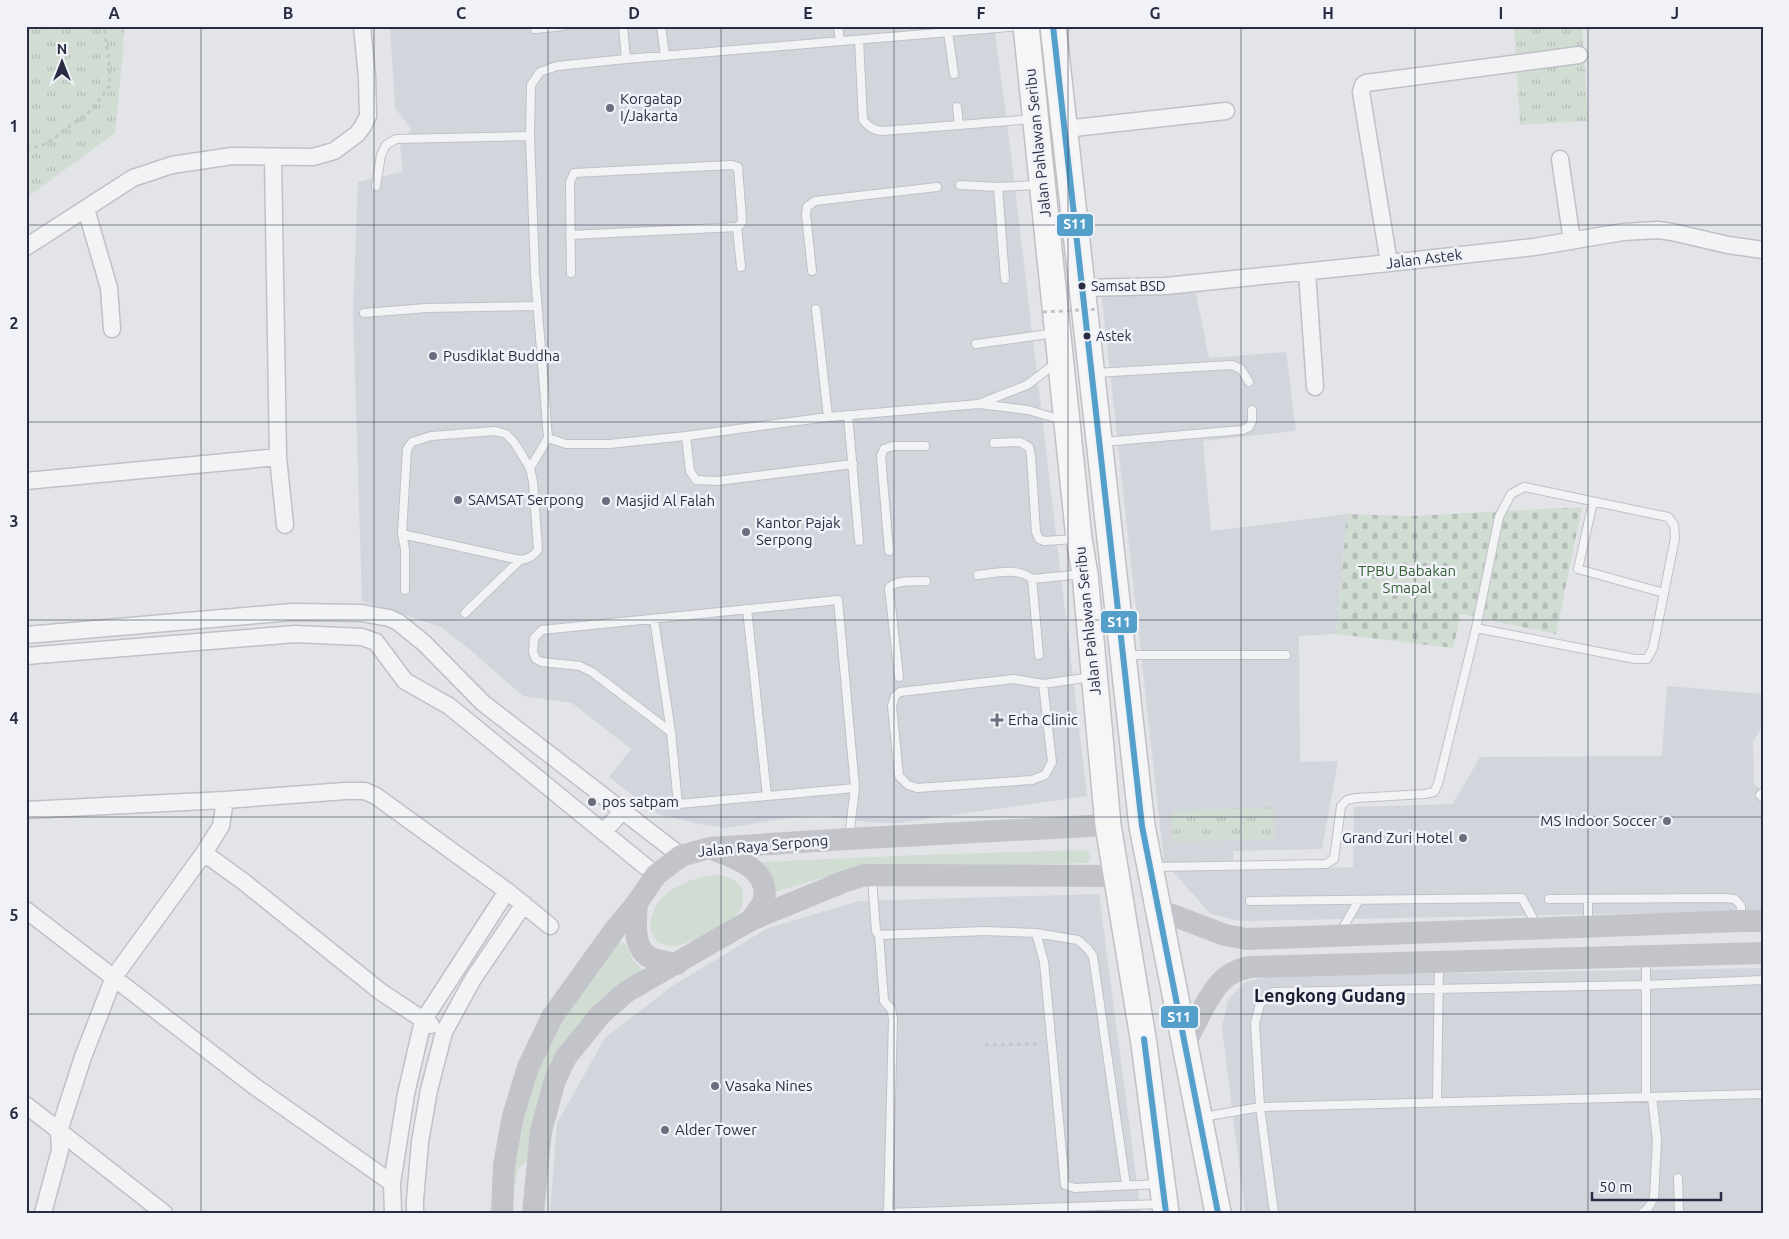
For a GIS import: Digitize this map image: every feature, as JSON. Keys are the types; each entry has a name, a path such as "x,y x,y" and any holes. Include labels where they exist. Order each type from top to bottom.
{"main road":[{"name":"Jalan Pahlawan Seribu","path":"1025,26 1043,184 1066,421 1079,539 1085,574 1108,825 1144,1044 1165,1200"},
{"name":"Jalan Pahlawan Seribu","path":"1053,26 1142,826 1218,1213"},
{"name":"Jalan Raya Serpong","path":"502,1213 504,1165 508,1138 528,1067 537,1046 552,1017 656,875 681,856 709,848 1108,825"},
{"path":"709,848 744,862 756,872 764,893 763,901 751,920"},
{"path":"533,1213 541,1131 555,1080 566,1057 600,1015 626,992 751,920 842,882 865,875 1116,876"},
{"path":"637,903 636,926 640,946 648,956 677,964"},
{"path":"1159,910 1225,935 1247,938 1752,921"},
{"path":"1247,938 1250,967"},
{"path":"1184,1045 1216,988 1226,977 1237,970 1250,967 1763,953"}],"street":[{"path":"26,247 132,178 172,165 232,156 312,157 334,151 353,137 363,126 368,116 362,26"},
{"path":"1389,263 1361,92 1363,86 1366,83 1579,55"},
{"path":"1065,129 1226,111"},
{"path":"273,158 278,457 285,525"},
{"path":"1560,160 1572,241"},
{"path":"86,209 109,288 112,329"},
{"name":"Jalan Astek","path":"1083,288 1166,286 1308,272 1534,247 1623,232 1658,230 1728,246 1763,250"},
{"path":"1308,272 1315,387"},
{"path":"26,481 278,457"},
{"path":"26,634 292,612 362,613 389,618 398,622 424,644 483,703 681,856"},
{"path":"26,656 295,634 362,637 371,640 376,642 405,681 449,706 656,875"},
{"path":"26,810 365,791 376,796 507,891 550,926"},
{"path":"42,1213 60,1150 59,1131 83,1057 114,977 204,853 221,826 225,800"},
{"path":"603,832 622,811"},
{"path":"204,853 244,882 381,992 423,1021 444,1032"},
{"path":"393,1213 392,1183 406,1094 423,1021 507,891"},
{"path":"415,1213 420,1142 429,1090 444,1032 474,979 524,904"},
{"path":"26,910 254,1086 392,1183"},
{"path":"26,1105 164,1213"}],"lane":[{"path":"535,29 562,26"},
{"path":"623,26 626,59"},
{"path":"661,26 664,56"},
{"path":"838,26 840,42"},
{"path":"530,468 548,438 537,306 530,136 531,86 540,72 557,66 626,59 1025,26"},
{"path":"948,32 954,74"},
{"path":"859,40 863,120 874,130 882,131 1036,119"},
{"path":"957,107 960,125"},
{"path":"376,186 381,155 386,145 396,139 530,136"},
{"path":"570,235 738,227 742,224 738,167 732,165 574,173 570,182 570,235 571,273"},
{"path":"960,185 998,187 1043,184"},
{"path":"812,271 806,214 807,207 815,201 937,187"},
{"path":"998,187 1005,279"},
{"path":"738,227 741,267"},
{"path":"364,313 426,308 537,306"},
{"path":"816,309 828,417"},
{"path":"976,344 1058,333"},
{"path":"979,404 1027,385 1060,360"},
{"path":"1093,373 1232,365 1241,369 1249,382"},
{"path":"548,438 566,444 610,444 828,417 979,404 1028,410 1066,421"},
{"path":"1100,442 1242,430 1249,427 1252,420 1252,410"},
{"path":"848,415 859,541"},
{"path":"402,534 520,560 530,558 538,549 533,482 530,468 514,442 506,434 495,431 431,436 412,442 407,450 402,534 405,549 405,590"},
{"path":"686,436 690,471 696,480 717,481 853,464"},
{"path":"994,444 1020,442 1029,447 1036,532 1039,539 1044,541 1079,539"},
{"path":"889,551 880,456 884,450 893,446 924,446"},
{"path":"1149,867 1326,864 1334,858 1341,806 1347,800 1434,792 1438,784 1476,628 1499,517 1511,494 1524,487 1668,517 1674,526 1675,538 1653,648 1647,658 1635,659 1476,628"},
{"path":"1593,502 1578,569 1664,593"},
{"path":"465,613 520,560"},
{"path":"978,575 1010,572 1026,574 1032,579 1039,654"},
{"path":"1032,579 1085,574"},
{"path":"899,677 889,588 898,582 926,581"},
{"path":"671,732 592,672 580,666 542,662 536,659 533,652 534,638 542,630 838,600 855,788 848,839"},
{"path":"747,609 767,796"},
{"path":"654,618 671,732 678,804 855,788"},
{"path":"1124,654 1286,655"},
{"path":"1043,684 1052,762 1046,774 1032,780 917,788 908,785 899,776 892,706 895,696 900,692 1014,679 1043,684 1094,677"},
{"path":"1763,792 1760,795 1763,798"},
{"path":"872,875 884,1001 891,1009 893,1019 887,1212 1114,1209 1165,1200"},
{"path":"1250,901 1522,898 1538,928"},
{"path":"1588,898 1588,926"},
{"path":"1549,899 1735,899 1752,921"},
{"path":"1339,935 1359,900"},
{"path":"879,935 986,932 1036,933 1078,940 1087,948 1093,956 1126,1185"},
{"path":"1036,933 1044,962 1065,1184 1075,1188 1126,1185 1165,1200"},
{"path":"1642,1213 1648,1208 1654,1198 1657,1140 1649,1097 1646,957"},
{"path":"1437,1102 1440,961"},
{"path":"1274,1213 1260,1107 1255,1023 1260,1004 1273,992 1646,985 1763,980"},
{"path":"1199,1118 1260,1107 1763,1094"},
{"path":"1678,1178 1679,1213"}],"path":[{"path":"26,149 46,144 93,109 110,85 104,26"},
{"path":"1043,312 1098,309"},
{"path":"985,1045 1052,1044"}],"shaded area":[{"path":"390,26 994,26 1087,796 898,823 867,822 825,816 795,817 726,828 657,814 609,777 631,749 572,703 523,696 441,627 362,601 353,311 358,182 403,172 400,147 411,129 395,108"},
{"path":"1101,291 1196,293 1209,358 1286,352 1296,431 1203,441 1211,531 1347,514 1336,634 1299,636 1300,762 1338,761 1322,849 1233,851 1234,871 1353,867 1354,807 1453,804 1480,757 1662,756 1667,686 1763,694 1763,726 1753,742 1754,784 1763,792 1763,911 1240,921 1211,914 1164,862"},
{"path":"1099,894 1141,1213 550,1213 557,1123 605,1038 672,986 768,928 859,901"},
{"path":"1763,968 1763,1213 1245,1213 1222,1027 1228,1000 1245,982 1270,976"}],"green space":[{"path":"26,26 124,26 115,133 26,198"},
{"path":"1582,26 1588,121 1520,125 1514,27"},
{"name":"TPBU Babakan Smapal","path":"1582,507 1556,634 1461,614 1453,648 1336,634 1347,514 1413,516"},
{"path":"1273,807 1275,839 1173,842 1171,811"},
{"path":"1087,850 1091,858 1087,863 895,868 828,876 772,893 770,873 762,862 919,855"},
{"path":"714,875 729,878 739,884 743,893 743,900 739,912 721,926 686,943 669,946 656,940 650,927 651,919 654,910 664,896 680,885"},
{"path":"620,942 626,944 632,958 646,974 602,1008 528,1160 517,1172 511,1209 506,1206 533,1077 559,1023 596,969"}],"transit line":[{"name":"S11","path":"1053,26 1142,826 1218,1213"},
{"name":"S11","path":"1144,1039 1166,1213"}],"place":[{"name":"Korgatap I/Jakarta","path":"610,108"},
{"name":"Samsat BSD","path":"1082,286"},
{"name":"Astek","path":"1087,336"},
{"name":"Pusdiklat Buddha","path":"433,356"},
{"name":"SAMSAT Serpong","path":"458,500"},
{"name":"Masjid Al Falah","path":"606,501"},
{"name":"Kantor Pajak Serpong","path":"746,532"},
{"name":"Erha Clinic","path":"997,720"},
{"name":"pos satpam","path":"592,802"},
{"name":"MS Indoor Soccer","path":"1667,821"},
{"name":"Grand Zuri Hotel","path":"1463,838"},
{"name":"Vasaka Nines","path":"715,1086"},
{"name":"Alder Tower","path":"665,1130"}],"district":[{"name":"Lengkong Gudang","path":"1330,996"}]}
